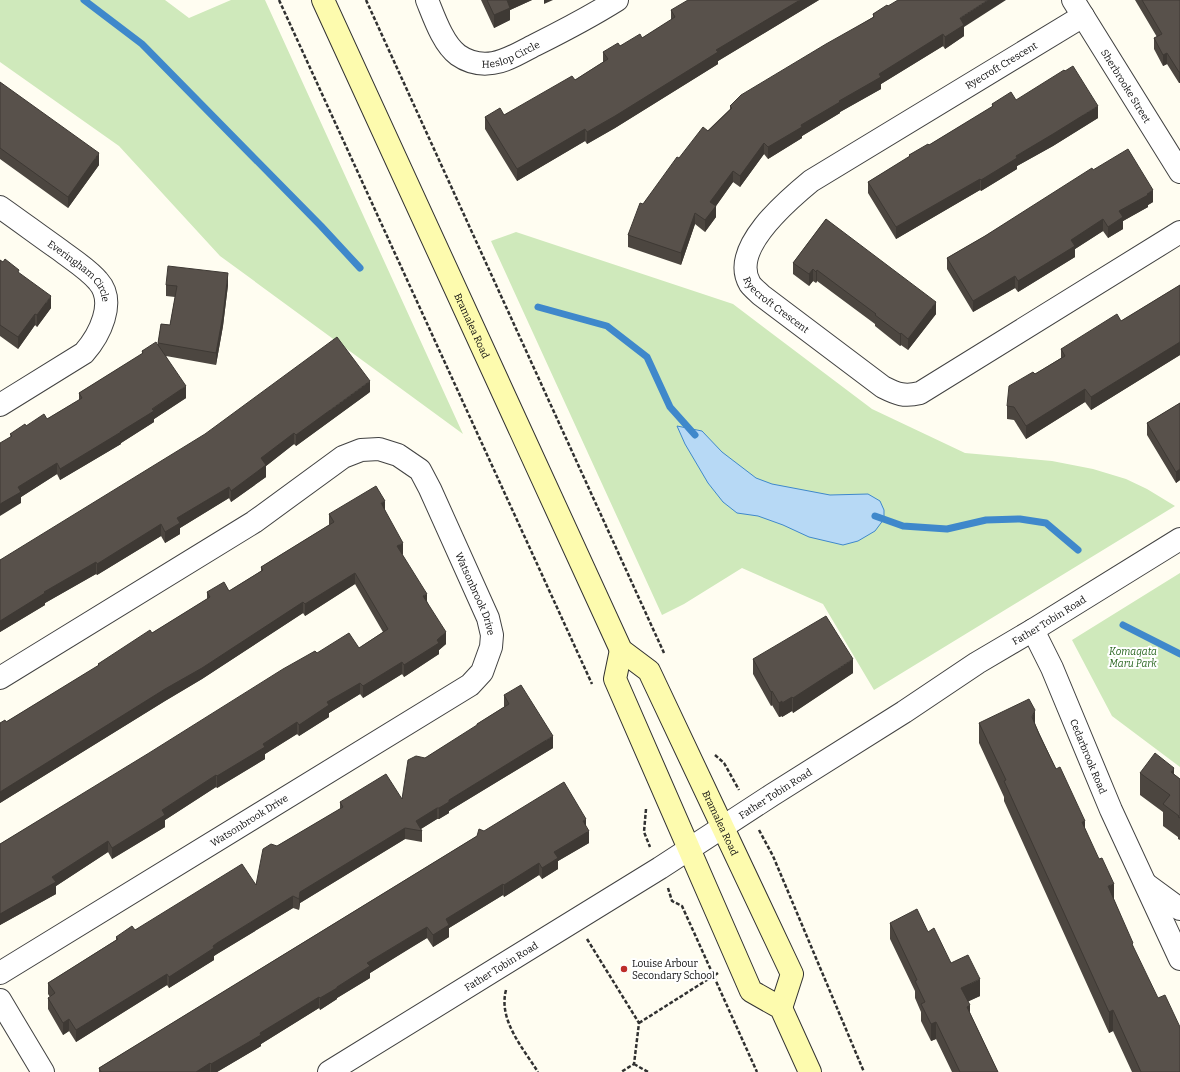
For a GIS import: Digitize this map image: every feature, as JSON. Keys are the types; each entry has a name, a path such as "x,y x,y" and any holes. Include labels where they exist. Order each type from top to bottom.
{"main road":[{"name":"Bramalea Road","path":"323,0 621,650 649,671 792,974 781,1008"},
{"path":"621,650 615,679 751,991 781,1008 810,1072"}],"street":[{"name":"Heslop Circle","path":"427,0 446,43 457,54 469,61 481,64 494,63 511,57 582,21 617,0"},
{"name":"Sherbrooke Street","path":"1078,8 1180,172"},
{"name":"Ryecroft Crescent","path":"1078,8 812,181 779,210 758,235 748,253 746,270 750,283 761,295 882,387 896,394 908,396 920,393 1180,232"},
{"name":"Everingham Circle","path":"0,207 87,270 100,282 106,298 105,312 101,327 96,337 84,353 0,405"},
{"name":"Watsonbrook Drive","path":"0,678 254,522 343,457 361,450 380,449 398,454 420,470 488,618 492,635 491,647 482,672 470,685 0,973"},
{"name":"Father Tobin Road","path":"329,1072 689,849 904,712 977,663 1180,539"},
{"name":"Cedarbrook Road","path":"1033,630 1052,668 1111,810 1180,959"},
{"name":"Cedarbrook Road","path":"1144,883 1180,909"},
{"path":"0,1000 43,1072"}],"path":[{"path":"280,0 456,383 592,685"},
{"path":"366,0 666,657"},
{"path":"713,754 724,762"},
{"path":"644,832 646,811 645,805"},
{"path":"767,845 864,1072"},
{"path":"672,901 682,906 757,1072"},
{"path":"586,937 639,1023 634,1064"},
{"path":"639,1023 713,976 739,964"},
{"path":"508,984 504,998 504,1008 507,1020 538,1072"},
{"path":"621,1072 634,1064"},
{"path":"634,1064 648,1072"}],"green space":[{"path":"0,0 165,0 189,18 231,0 265,0 463,434 220,256 119,146 0,62"},
{"path":"516,232 733,304 872,409 965,453 1052,461 1093,469 1126,479 1147,489 1175,506 874,690 823,604 742,568 684,604 662,615 491,241"},
{"name":"Komagata Maru Park","path":"1180,573 1180,767 1112,716 1072,640"}],"water":[{"path":"677,426 702,431 722,452 756,478 772,484 830,495 868,494 880,501 884,510 884,519 875,531 858,541 843,545 809,537 758,516 737,513 723,502 708,483 685,444"}],"building":[{"path":"487,0 507,0 510,8 494,15"},
{"path":"688,0 800,0 716,50 718,52 615,116 587,132 585,129 517,169 485,117 500,108 504,115 572,76 575,80 608,59 603,52 618,43 620,46 640,34 642,38 675,17 671,10"},
{"path":"898,0 988,0 960,18 964,25 945,37 943,34 879,74 881,77 801,125 802,127 768,147 764,143 740,176 733,171 710,202 716,206 705,220 695,213 681,253 628,235 640,203 643,204 677,157 679,158 703,127 708,131 732,108 730,106 741,95 874,17 873,14"},
{"path":"1142,0 1180,0 1180,72 1167,53 1163,55 1154,38 1162,34"},
{"path":"1073,66 1098,106 1016,156 1017,158 981,180 980,179 896,227 868,182 910,156 909,155 928,144 929,145 993,106 992,104 1011,92 1016,100"},
{"path":"0,82 99,153 68,197 0,148"},
{"path":"1128,149 1153,190 1147,194 1148,195 1119,211 1123,217 1108,227 1103,219 1071,240 1075,246 1018,281 1015,276 973,301 947,258 985,236 1092,168 1093,170"},
{"path":"826,219 936,302 908,339 817,270 816,272 813,269 809,274 793,263"},
{"path":"5,259 19,270 18,272 51,296 18,337 0,325 0,260 3,262"},
{"path":"168,266 228,273 223,315 216,353 158,343 161,324 170,325 177,286 166,285"},
{"path":"1180,285 1180,342 1091,397 1085,389 1026,426 1014,407 1007,406 1009,386 1033,372 1035,374 1065,356 1061,349 1117,314 1121,321"},
{"path":"337,337 370,381 296,435 294,433 261,458 266,465 231,491 229,487 177,518 180,523 165,532 161,524 97,564 96,562 44,592 45,593 0,621 0,560 205,434"},
{"path":"156,342 186,386 152,409 154,411 60,469 57,463 18,487 21,492 0,504 0,443 12,436 10,434 25,424 26,426 44,414 47,419 82,398 79,393 143,353 142,351"},
{"path":"1180,403 1180,469 1176,472 1147,423"},
{"path":"376,486 385,501 381,503 403,543 397,546 427,594 423,596 446,632 437,640 439,643 404,665 402,662 363,686 360,683 327,702 329,705 299,725 297,722 263,744 265,747 217,776 216,775 162,810 165,815 112,848 108,841 52,877 56,882 0,914 0,844 283,669 315,651 317,653 349,633 359,648 388,629 355,573 305,604 303,602 202,668 165,689 0,792 0,723 5,720 6,722 99,665 98,664 150,630 152,633 210,597 207,592 224,582 229,591 263,570 261,567 334,522 329,514"},
{"path":"826,616 853,659 793,698 792,697 782,703 782,701 779,703 772,691 771,692 753,659"},
{"path":"521,685 553,736 449,800 449,802 416,821 422,831 405,828 300,892 299,899 293,896 217,943 213,946 214,948 169,977 167,974 76,1030 69,1019 63,1023 48,998 55,993 48,983 118,939 116,937 132,926 135,930 242,864 256,885 263,849 271,844 277,846 343,807 340,802 386,774 402,799 408,760 416,756 425,758 509,704 504,695"},
{"path":"1029,699 1035,710 1032,717 1039,734 1056,769 1060,767 1085,821 1082,822 1099,859 1102,858 1114,884 1108,886 1133,943 1132,944 1158,998 1165,995 1180,1027 1180,1072 1141,1072 1113,1010 1109,1012 1004,781 1006,780 979,723"},
{"path":"1155,753 1174,768 1171,772 1180,779 1180,818 1163,804 1170,795 1140,773"},
{"path":"564,782 586,819 583,821 589,831 554,852 558,858 542,868 539,863 446,919 449,925 433,935 427,927 410,937 367,963 370,966 337,988 320,998 319,997 260,1033 261,1035 196,1072 101,1072 99,1068 477,836 479,829 484,831"},
{"path":"917,909 928,932 934,928 951,963 968,955 980,979 961,988 970,1005 967,1007 998,1072 960,1072 936,1022 931,1024 921,1004 925,1002 915,981 917,980 890,923"}],"waterway":[{"path":"84,0 142,44 321,226 360,268"},
{"path":"538,307 607,326 647,357 670,407 695,435"},
{"path":"875,516 903,526 947,529 986,520 1020,519 1046,523 1078,550"},
{"path":"1123,625 1180,654"}],"place":[{"name":"Louise Arbour Secondary School","path":"624,969"}]}
